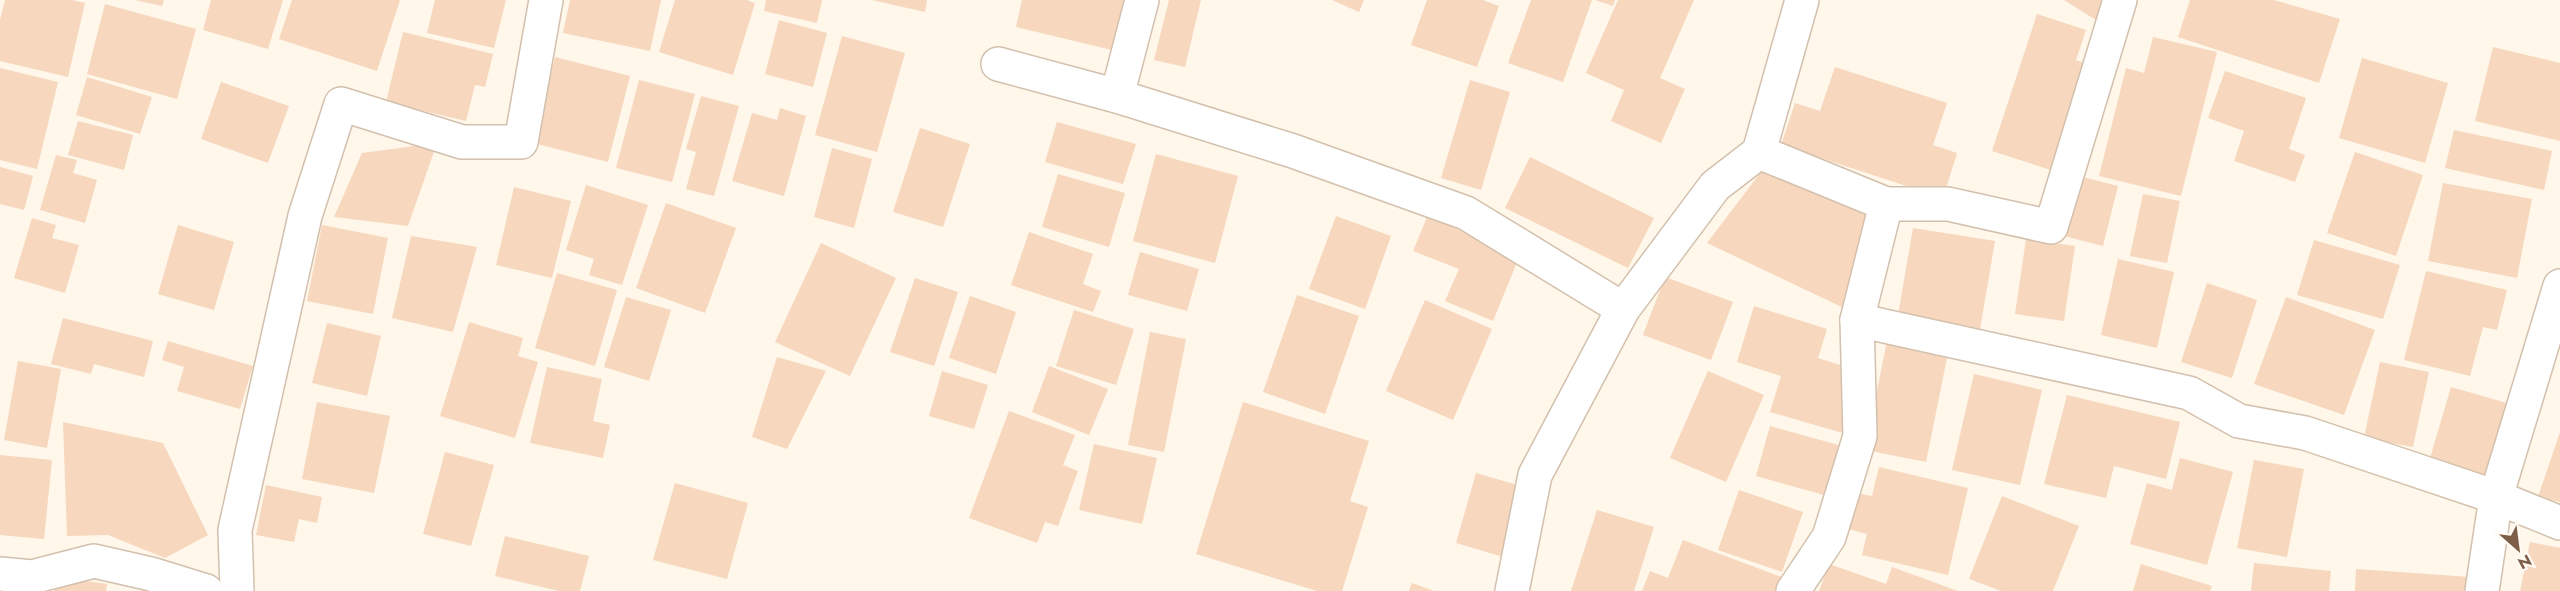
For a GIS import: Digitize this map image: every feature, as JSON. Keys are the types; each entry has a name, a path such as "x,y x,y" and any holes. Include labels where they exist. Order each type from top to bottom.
{"street":[{"path":"237,591 235,530 305,216 341,104 462,142 521,142 546,0"},
{"path":"1116,96 1142,0"},
{"path":"1512,591 1534,475 1623,309 1715,186 1759,152 1802,0"},
{"path":"1759,152 1886,204 1948,204 2051,227 2120,0"},
{"path":"998,64 1116,96 1293,151 1466,213 1623,309"},
{"path":"1793,591 1829,537 1860,436 1857,320 1886,204"},
{"path":"2482,591 2496,497 2560,286"},
{"path":"1857,320 2189,393 2239,421 2305,433 2496,497 2560,523"},
{"path":"0,574 32,577 94,561 151,574 206,591"}],"building":[{"path":"5,0 72,0 85,3 68,77 0,61 0,20"},
{"path":"135,0 164,0 162,6"},
{"path":"211,0 283,0 268,49 203,30"},
{"path":"292,0 400,0 377,71 279,39"},
{"path":"435,0 506,0 494,48 427,33"},
{"path":"570,0 661,0 650,51 563,33"},
{"path":"675,0 747,0 755,3 733,75 659,52"},
{"path":"766,0 822,0 817,23 764,11"},
{"path":"872,0 927,0 925,12"},
{"path":"1022,0 1128,0 1116,51 1016,27"},
{"path":"1169,0 1201,0 1185,67 1154,60"},
{"path":"1332,0 1364,0 1359,12"},
{"path":"1427,0 1483,0 1499,6 1477,67 1411,45"},
{"path":"1531,0 1592,0 1563,82 1508,63"},
{"path":"1595,0 1615,0 1613,6"},
{"path":"1618,0 1694,0 1660,78 1685,89 1661,143 1611,121 1624,90 1586,73"},
{"path":"2064,0 2105,0 2099,22"},
{"path":"2190,0 2274,0 2340,19 2319,83 2178,37"},
{"path":"105,4 196,29 177,99 87,74"},
{"path":"2037,14 2086,30 2076,60 2092,66 2057,172 1992,151"},
{"path":"779,20 827,33 813,87 765,74"},
{"path":"403,32 493,54 485,87 475,85 466,121 386,102"},
{"path":"842,36 905,53 877,152 815,135"},
{"path":"2153,37 2217,52 2181,196 2099,176 2126,68 2144,73"},
{"path":"2493,47 2560,63 2560,141 2475,121"},
{"path":"555,57 630,76 608,162 533,143"},
{"path":"2362,58 2448,83 2425,163 2339,138"},
{"path":"1835,67 1947,103 1933,145 1957,153 1943,198 1781,145 1795,103 1820,111"},
{"path":"0,68 58,82 37,169 0,160"},
{"path":"2225,71 2306,98 2289,149 2305,155 2295,182 2234,161 2244,131 2208,118"},
{"path":"87,77 152,97 140,134 76,115"},
{"path":"639,80 695,94 672,182 616,168"},
{"path":"1470,80 1510,92 1481,190 1441,178"},
{"path":"221,82 289,106 268,163 201,139"},
{"path":"701,96 739,106 714,196 686,189 696,152 686,149"},
{"path":"780,108 806,116 784,196 732,181 752,113 777,120"},
{"path":"78,121 133,135 124,170 68,155"},
{"path":"1057,122 1136,144 1123,184 1045,162"},
{"path":"920,128 970,144 943,227 893,212"},
{"path":"2454,130 2552,151 2544,190 2445,168"},
{"path":"437,143 408,226 334,217 362,153"},
{"path":"832,148 872,159 854,228 814,217"},
{"path":"2355,152 2423,175 2396,256 2327,233"},
{"path":"1156,154 1238,176 1215,263 1133,241"},
{"path":"56,155 77,160 73,173 97,180 85,223 40,210"},
{"path":"1530,157 1654,218 1628,268 1505,208"},
{"path":"0,167 33,176 24,210 0,204"},
{"path":"1764,168 1870,215 1844,308 1707,243"},
{"path":"1058,174 1125,193 1109,247 1042,227"},
{"path":"2079,176 2118,186 2103,246 2064,236"},
{"path":"2443,183 2532,199 2517,278 2428,261"},
{"path":"586,185 648,205 622,285 589,275 594,259 566,250"},
{"path":"514,187 571,201 552,278 496,265"},
{"path":"2143,194 2180,201 2167,263 2130,256"},
{"path":"666,203 736,228 705,313 636,288"},
{"path":"1336,216 1391,236 1365,309 1309,289"},
{"path":"1427,217 1520,255 1493,321 1445,301 1459,269 1413,251"},
{"path":"32,218 56,225 52,238 79,245 65,293 14,278"},
{"path":"178,225 234,242 214,310 158,294"},
{"path":"322,225 388,238 373,314 307,301"},
{"path":"1913,228 1995,241 1980,329 1898,315"},
{"path":"1029,232 1093,254 1083,284 1101,291 1093,312 1011,285"},
{"path":"411,236 477,247 453,332 392,318"},
{"path":"2026,239 2075,246 2064,321 2015,314"},
{"path":"2314,240 2400,265 2383,319 2297,295"},
{"path":"821,243 896,278 850,376 775,342"},
{"path":"1140,252 1199,269 1187,311 1128,295"},
{"path":"2118,259 2174,272 2157,348 2101,335"},
{"path":"2426,271 2507,290 2497,330 2483,327 2470,376 2404,360"},
{"path":"557,273 617,290 595,366 535,348"},
{"path":"1665,277 1733,302 1711,360 1643,335"},
{"path":"915,278 958,292 934,366 890,352"},
{"path":"2207,283 2257,300 2232,378 2181,362"},
{"path":"1297,295 1359,316 1325,414 1263,392"},
{"path":"970,296 1016,312 996,374 949,358"},
{"path":"626,297 671,310 649,381 604,367"},
{"path":"2286,297 2375,330 2344,415 2254,384"},
{"path":"1425,300 1492,329 1453,420 1386,391"},
{"path":"1754,306 1827,329 1818,358 1850,368 1841,394 1857,399 1846,434 1770,412 1781,376 1737,362"},
{"path":"1074,310 1134,329 1116,385 1056,366"},
{"path":"63,318 153,341 144,377 94,364 91,374 51,364"},
{"path":"469,322 523,338 518,356 538,362 515,438 440,416"},
{"path":"327,323 381,336 367,396 312,383"},
{"path":"1150,332 1186,339 1164,452 1128,445"},
{"path":"168,341 253,366 240,409 177,391 184,367 162,360"},
{"path":"1887,341 1948,353 1926,462 1865,450"},
{"path":"777,357 826,371 787,449 752,437"},
{"path":"18,361 61,369 47,448 4,440"},
{"path":"2380,362 2429,372 2413,447 2364,438"},
{"path":"1049,366 1108,389 1089,435 1032,412"},
{"path":"547,367 602,379 593,421 610,425 603,458 530,443"},
{"path":"942,371 988,385 974,429 929,416"},
{"path":"1708,371 1764,395 1726,482 1670,458"},
{"path":"1974,374 2042,390 2020,485 1952,470"},
{"path":"2451,387 2517,406 2494,485 2428,465"},
{"path":"2067,395 2180,422 2166,479 2114,466 2106,498 2044,484"},
{"path":"317,402 390,416 374,493 302,479"},
{"path":"1243,402 1369,441 1350,501 1368,507 1342,591 1317,591 1196,554"},
{"path":"1009,411 1075,435 1063,465 1078,471 1058,526 1045,522 1037,543 969,518"},
{"path":"63,422 163,443 208,535 165,558 108,535 67,536"},
{"path":"1770,426 1849,448 1835,498 1756,476"},
{"path":"2560,432 2560,502 2538,497"},
{"path":"1094,444 1157,458 1142,524 1079,510"},
{"path":"445,452 494,465 471,546 423,534"},
{"path":"0,455 52,460 44,539 0,535"},
{"path":"2180,458 2233,472 2207,565 2130,544 2147,483 2172,490"},
{"path":"2254,460 2304,469 2287,557 2237,548"},
{"path":"1879,467 1968,488 1948,575 1862,555 1867,534 1848,529 1856,493 1872,496"},
{"path":"1476,473 1528,488 1507,558 1456,543"},
{"path":"675,483 748,503 727,579 653,560"},
{"path":"266,485 322,497 317,523 299,519 294,542 256,535"},
{"path":"1739,490 1803,512 1782,572 1718,550"},
{"path":"2002,496 2079,526 2053,591 2001,591 1969,579"},
{"path":"1597,510 1654,527 1634,591 1571,591"},
{"path":"505,536 589,556 580,591 559,591 495,576"},
{"path":"1683,540 1784,578 1779,591 1642,591 1650,571 1668,578"},
{"path":"2530,542 2560,548 2560,591 2520,591"},
{"path":"2254,563 2331,571 2329,591 2251,591"},
{"path":"1829,564 1886,584 1892,567 1958,591 1819,591"},
{"path":"2141,564 2212,586 2210,591 2133,591"},
{"path":"2356,569 2470,577 2469,591 2355,591"},
{"path":"56,577 107,584 106,591 54,591"},
{"path":"1412,583 1434,591 1409,591"}]}
